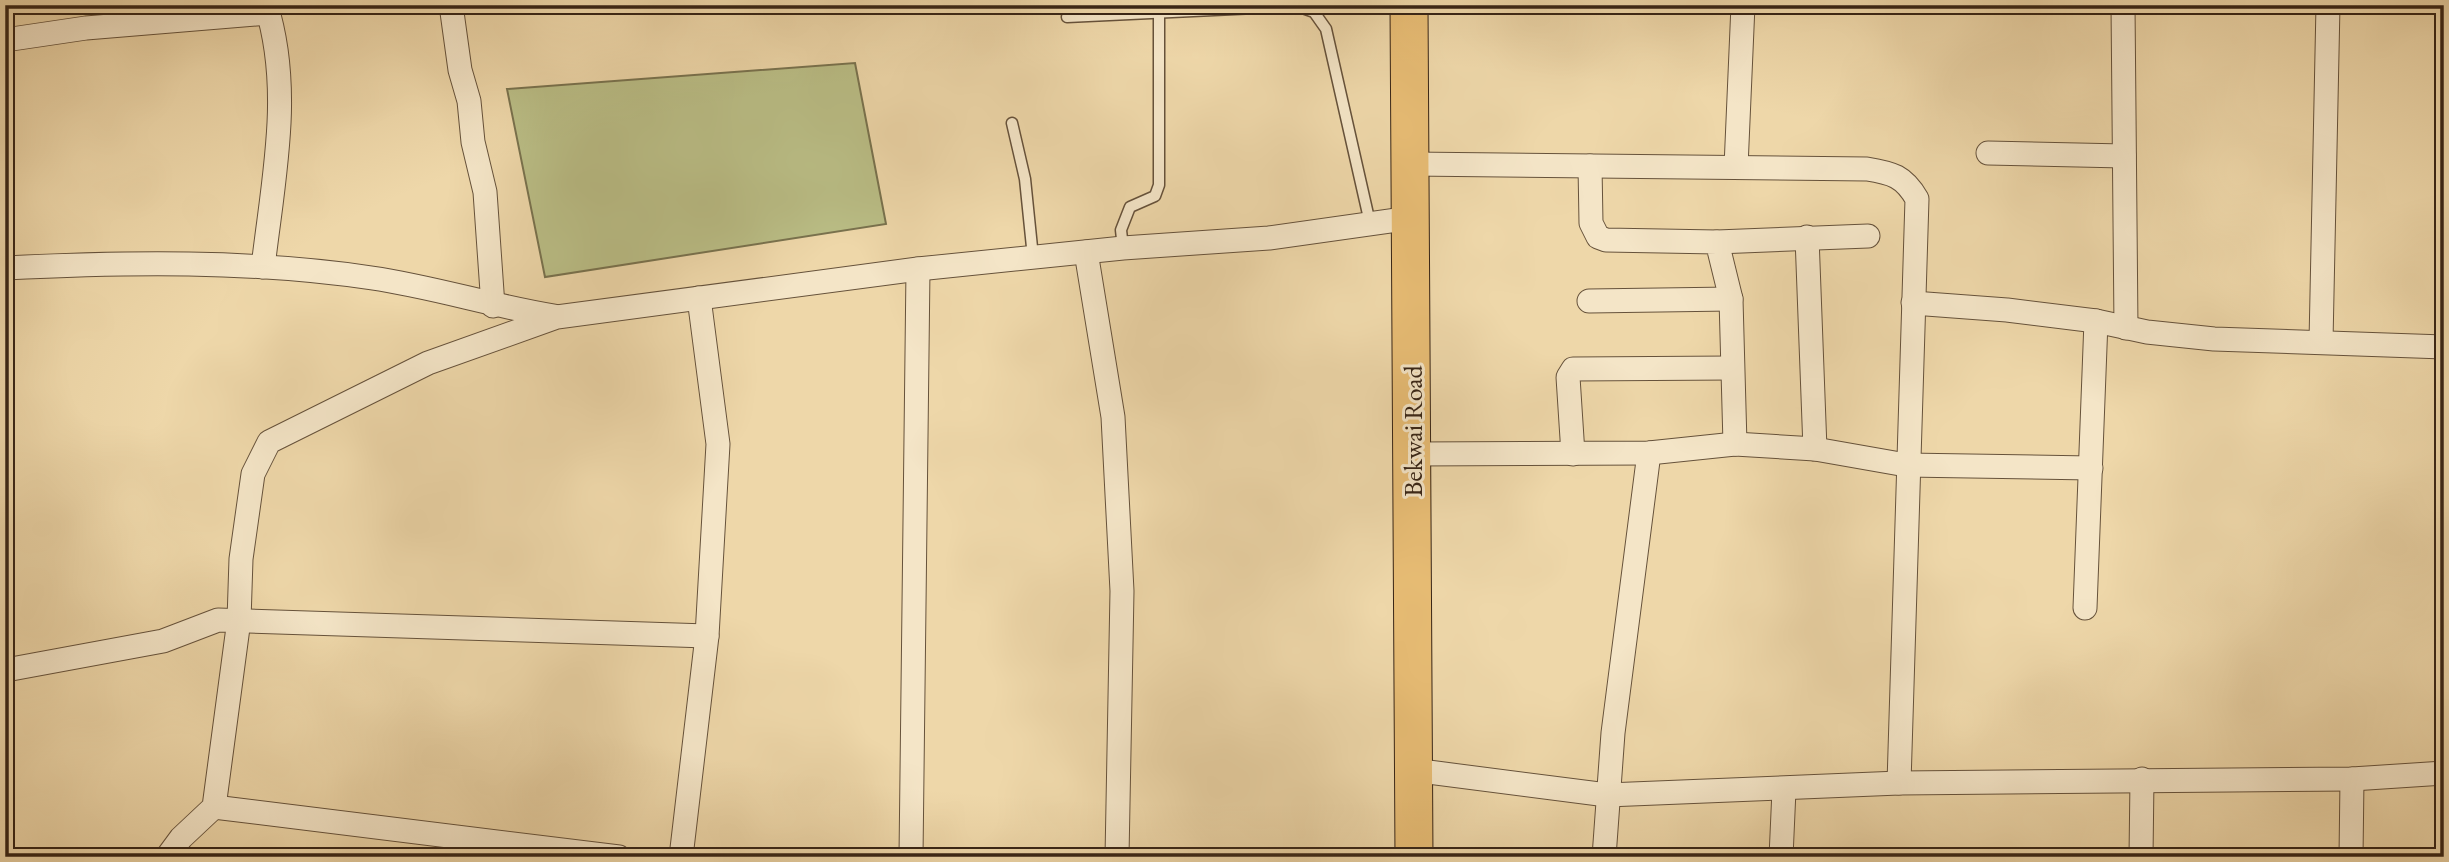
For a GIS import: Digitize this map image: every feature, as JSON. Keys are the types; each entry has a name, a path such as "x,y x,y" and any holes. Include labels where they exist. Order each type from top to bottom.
{"highway":[{"name":"Bekwai Road","path":"1409,5 1414,454 1414,857"}],"street":[{"path":"451,5 460,70 469,101 473,142 485,192 493,306"},
{"path":"1736,167 1742,5"},
{"path":"2123,5 2126,328"},
{"path":"2321,342 2328,5"},
{"path":"5,40 267,9 277,38 281,108 263,267"},
{"path":"1988,153 2124,156"},
{"path":"1411,164 1867,169 1894,173 1907,182 1917,199 1906,465 1910,505 1899,783"},
{"path":"1590,166 1591,223 1598,237 1606,240 1717,242 1868,236"},
{"path":"167,857 181,838 214,807 239,620 241,559 253,474 269,442 428,363 557,317 918,269 1123,248 1269,238 1411,218"},
{"path":"1807,237 1815,449"},
{"path":"1717,242 1731,299 1735,444"},
{"path":"1086,252 1113,417 1122,591 1118,857"},
{"path":"5,268 60,265 263,267 371,278 452,292 493,306 557,317"},
{"path":"911,857 918,269"},
{"path":"681,857 707,636 718,444 699,298"},
{"path":"1589,301 1731,299"},
{"path":"1913,303 2096,321 2126,328 2214,339 2444,347"},
{"path":"2085,608 2096,321"},
{"path":"1573,454 1568,377 1573,369 1732,368"},
{"path":"1414,454 1649,453 1735,444 1815,449 1906,465 2091,468"},
{"path":"1604,857 1607,795 1649,453"},
{"path":"6,670 152,643 211,622 239,620 707,636"},
{"path":"1413,770 1607,795 1784,790 1899,783 2352,779 2444,773"},
{"path":"2141,857 2142,779"},
{"path":"2351,857 2352,779"},
{"path":"1781,857 1784,790"},
{"path":"214,807 552,852 619,857"}],"lane":[{"path":"1067,17 1297,6 1314,12 1326,29 1370,223"},
{"path":"1123,248 1121,230 1130,207 1155,196 1159,185 1159,13"},
{"path":"1012,123 1025,179 1033,257"}],"path":[{"path":"6,670 10,716 6,774 12,857"}],"green space":[{"path":"855,63 886,224 545,277 507,89"}]}
